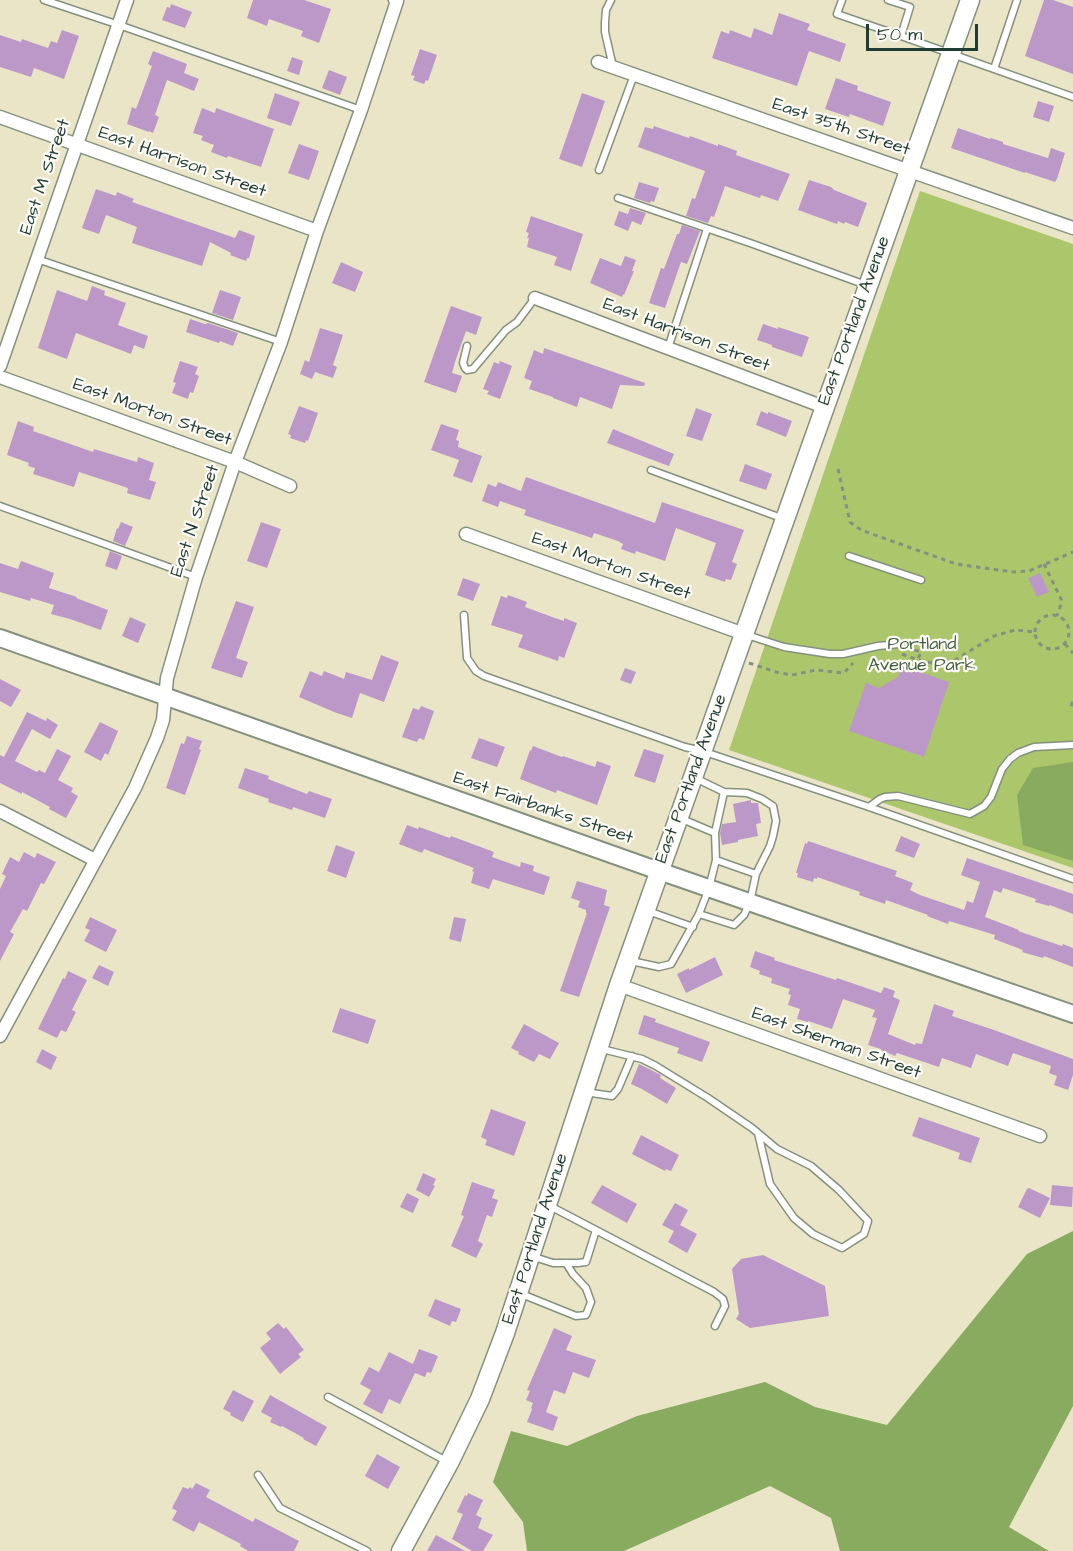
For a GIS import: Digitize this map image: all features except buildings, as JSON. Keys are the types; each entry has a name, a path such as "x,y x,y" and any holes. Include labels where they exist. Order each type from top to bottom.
{"main road":[{"name":"East Portland Avenue","path":"401,1551 480,1399 505,1333 598,1048 659,871 970,0"}],"street":[{"name":"East M Street","path":"0,366 127,0"},
{"name":"East N Street","path":"0,1036 135,788 157,738 163,720 167,678 196,577 361,110 396,1"},
{"name":"East 35th Street","path":"598,62 1073,228"},
{"name":"East Harrison Street","path":"0,117 317,231"},
{"name":"East Harrison Street","path":"535,298 824,406"},
{"name":"East Morton Street","path":"0,377 235,462 290,486"},
{"name":"East Morton Street","path":"466,534 744,634"},
{"name":"East Fairbanks Street","path":"0,638 659,871 1073,1014"},
{"path":"0,811 95,860"},
{"name":"East Sherman Street","path":"619,986 1040,1136"}],"lane":[{"path":"44,0 361,110"},
{"path":"610,0 605,22 613,67"},
{"path":"842,0 837,15 1073,97"},
{"path":"888,0 910,7 900,36"},
{"path":"994,69 1017,0"},
{"path":"599,171 634,75"},
{"path":"618,198 867,286"},
{"path":"667,349 707,229"},
{"path":"37,259 280,342"},
{"path":"467,346 463,363 467,370 473,369 506,330 517,322 535,298"},
{"path":"651,470 784,519"},
{"path":"0,506 196,577"},
{"path":"849,556 921,580"},
{"path":"464,615 467,658 476,671 484,676 1073,879"},
{"path":"744,634 784,646 830,654 843,654 899,644"},
{"path":"869,807 885,797 898,796 970,814 984,806 991,796 1002,769 1018,753 1034,747 1073,746"},
{"path":"693,777 724,792 747,793 762,799 773,806 776,820 770,846 756,874 750,902 744,915 734,925 699,914"},
{"path":"628,960 659,967 671,964 693,927 709,888 716,860 715,833 724,792"},
{"path":"678,818 715,833"},
{"path":"716,860 756,874"},
{"path":"646,910 693,927"},
{"path":"598,1048 642,1059 674,1077 758,1133 777,1149 812,1166 868,1221 864,1234 842,1248 813,1234 794,1218 770,1184 758,1133"},
{"path":"584,1092 612,1096 618,1089 632,1056"},
{"path":"547,1205 714,1292 723,1299 725,1306 716,1326"},
{"path":"531,1256 553,1263 586,1262 596,1230"},
{"path":"519,1292 576,1316 586,1315 591,1302 586,1288 566,1263"},
{"path":"328,1397 448,1462"},
{"path":"258,1475 280,1508 367,1551"}],"path":[{"path":"838,469 850,522 861,530 956,564 1013,573 1029,571 1073,552"},
{"path":"1044,564 1062,601 1057,616"},
{"path":"1057,616 1065,621 1068,627 1069,633 1065,644 1054,650 1043,648 1038,644 1034,632 1035,626 1043,617 1057,616"},
{"path":"899,644 921,652 918,660 944,663 955,660 994,636 1015,630 1034,632"},
{"path":"1065,644 1073,653"},
{"path":"1071,706 1073,701"}],"green space":[{"name":"Portland Avenue Park","path":"920,191 1073,244 1073,868 729,750"},
{"path":"1073,762 1073,861 1023,845 1017,795 1033,768"},
{"path":"1073,1231 1073,1406 1009,1527 1049,1551 840,1551 831,1518 770,1486 624,1551 527,1551 523,1522 493,1482 511,1431 567,1446 637,1416 765,1382 815,1407 887,1425 1027,1254"}]}
